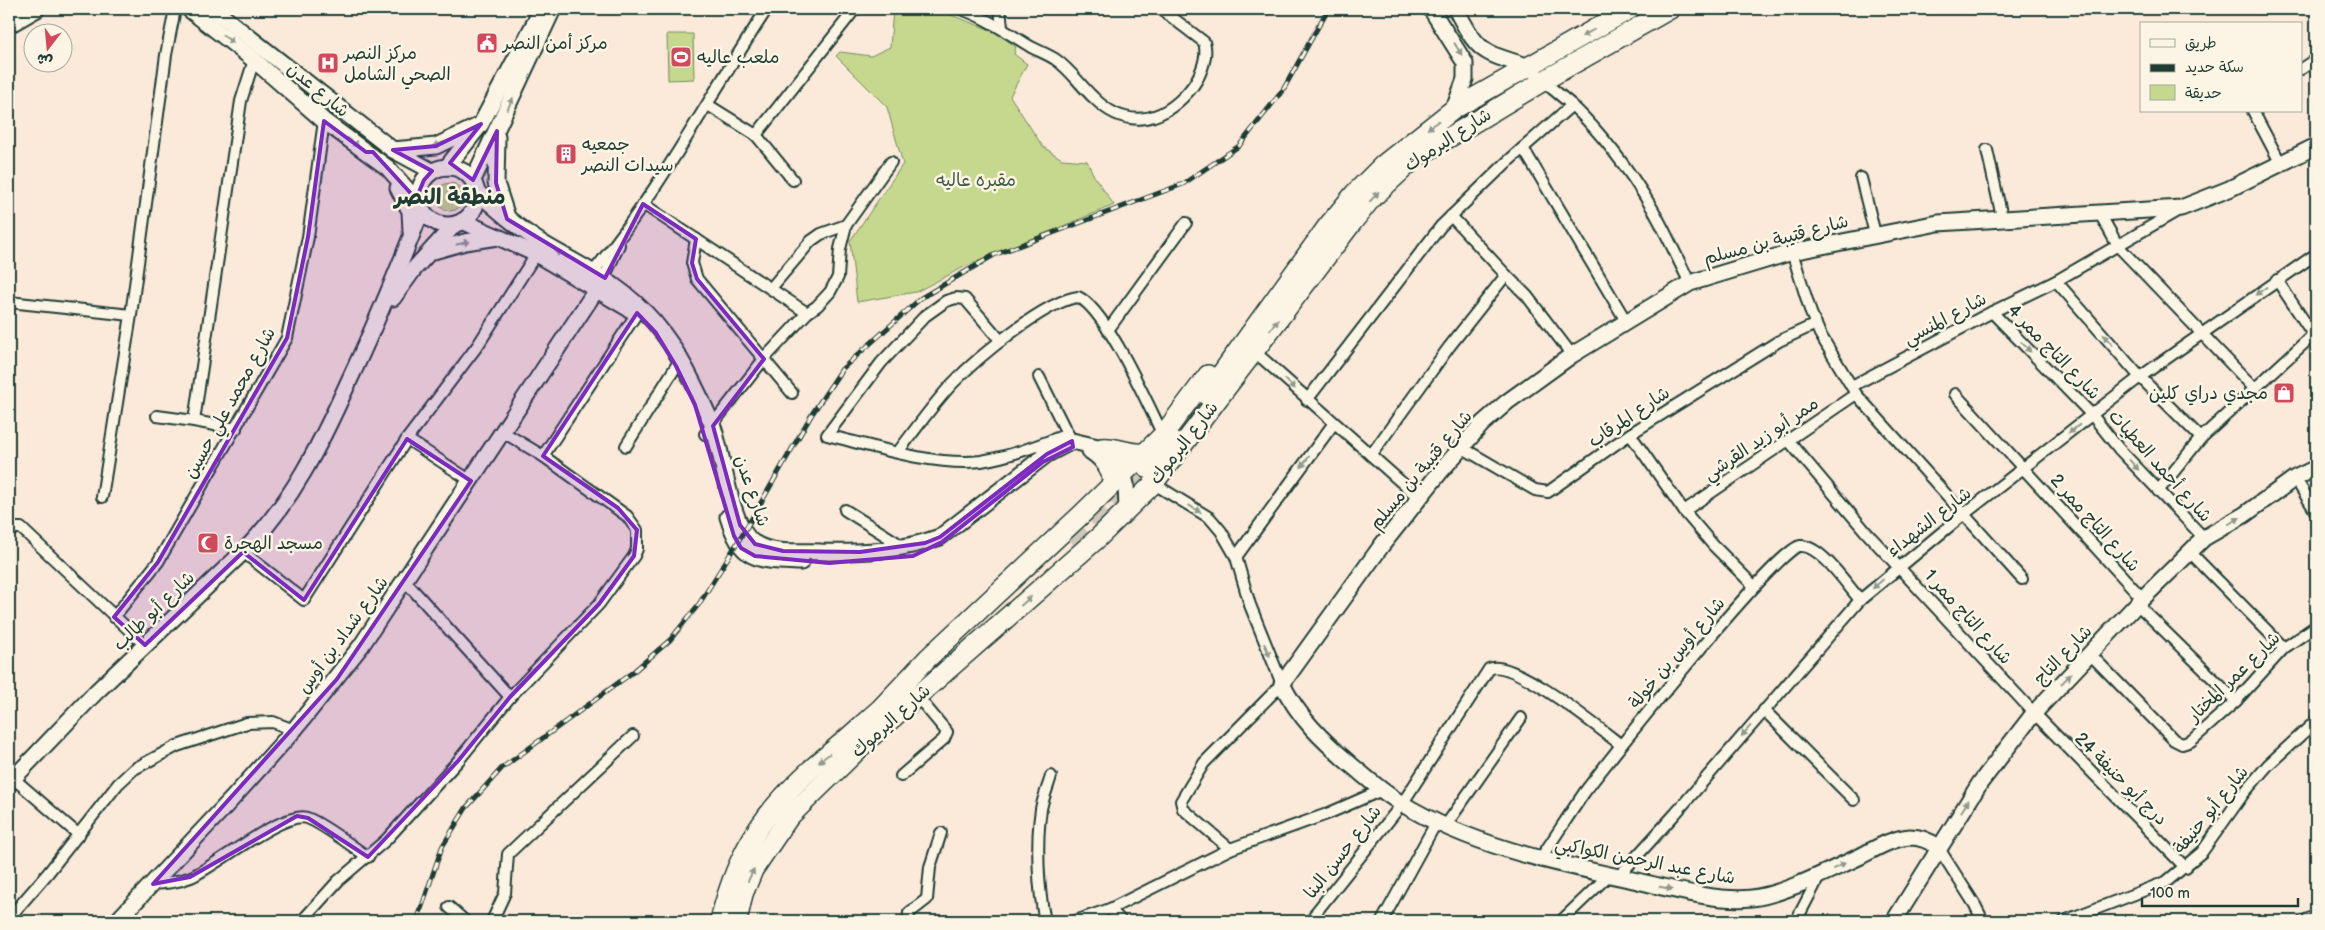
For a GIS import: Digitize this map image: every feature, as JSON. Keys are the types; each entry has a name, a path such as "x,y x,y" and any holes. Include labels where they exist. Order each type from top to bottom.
{"highway":[{"name":"شارع اليرموك","path":"1141,467 1171,442 1327,226 1355,193 1383,165 1454,109 1630,9"},
{"name":"شارع اليرموك","path":"737,921 743,894 753,870 789,817 872,736 1099,537 1127,510 1141,467 1254,351 1366,205 1394,177 1432,148 1544,80 1670,9"},
{"path":"882,707 928,658 1111,486 1141,467 1310,238 1327,226"},
{"path":"1102,448 1111,448 1135,454 1141,467"},
{"path":"1082,514 1092,521 1099,537"},
{"name":"شارع اليرموك","path":"720,921 728,890 744,852 767,814 816,764 950,652 1070,541"}],"street":[{"path":"9,12 16,9"},
{"path":"9,25 37,9"},
{"path":"102,497 131,315 166,55 175,9"},
{"name":"شارع عدن","path":"189,9 254,60 324,121 388,168 420,206"},
{"name":"شارع عدن","path":"213,9 393,150 432,172"},
{"path":"447,167 481,124 542,9"},
{"path":"474,185 459,170 447,167 432,172 421,185 419,191 420,206 430,219 442,224 459,222 471,212 476,201 474,185 553,9"},
{"name":"شارع شداد بن أوس","path":"117,921 294,730 362,646 561,341 595,280 708,105 767,9"},
{"path":"756,135 856,9"},
{"path":"961,9 1002,27 1062,64 1103,106 1127,118 1145,119 1165,111 1184,96 1197,80 1205,55 1204,42 1161,9"},
{"path":"1000,9 1002,27"},
{"path":"1431,9 1465,62 1465,79 1454,109"},
{"path":"1456,9 1475,43 1482,50 1530,67 1591,123 1635,181 1652,208 1690,283"},
{"path":"2302,69 2316,59"},
{"path":"194,421 241,102 254,60"},
{"path":"708,105 756,135 793,180"},
{"path":"1307,400 1431,239 1452,216 1523,148 1572,105"},
{"path":"2254,112 2281,164"},
{"name":"شارع محمد علي حسين","path":"114,617 158,562 236,430 289,331 308,237 324,121"},
{"path":"393,150 436,146 481,124"},
{"path":"497,131 496,183 507,219"},
{"name":"شارع قتيبة بن مسلم","path":"1282,684 1419,498 1482,424 1506,402 1572,355 1690,283 1792,252 1938,222 2181,208 2229,189 2316,146"},
{"path":"1523,148 1626,321"},
{"path":"1987,150 2002,217"},
{"path":"709,430 764,360 806,313 825,299 835,283 846,226 891,162"},
{"path":"388,168 410,211 411,236"},
{"path":"1861,178 1874,234"},
{"name":"شارع عدن","path":"474,185 507,219 648,315 661,330 709,430 740,525 749,540 755,544 783,550 871,552 905,547 940,537 1047,454 1071,441"},
{"path":"643,204 806,313"},
{"name":"شارع أبو طالب","path":"11,780 55,733 243,552 273,520 292,493 320,442 378,320 411,236 420,206"},
{"name":"شارع المنسي","path":"1854,390 1992,312 2056,281 2181,208"},
{"path":"2099,212 2118,246 2254,388"},
{"path":"1452,216 1506,276 1527,296 1572,355"},
{"name":"شارع عدن","path":"459,222 499,237 595,280 637,313 651,327 678,363"},
{"name":"شارع أبو طالب","path":"378,320 414,268 459,222"},
{"path":"1108,330 1186,223"},
{"path":"771,288 811,241 820,234 846,226"},
{"path":"429,253 465,242 499,237"},
{"path":"696,239 692,263 697,279 792,393"},
{"path":"1792,252 1816,324 1854,390 1963,515 2022,579"},
{"path":"243,552 304,600 407,439 478,345 536,254"},
{"name":"شارع الشهداء","path":"1566,920 1613,876 1764,710 1860,600 1963,515 2140,377 2316,254"},
{"path":"1371,455 1449,346 1506,276"},
{"path":"2158,491 2201,438 2254,388 2315,337 2278,280"},
{"path":"2056,281 2140,377 2201,438"},
{"path":"898,452 954,382 1001,341 1045,310 1078,297 1089,303 1108,330 1163,435"},
{"path":"1001,341 965,299 956,298 946,302 925,316 881,363 827,435 898,452 949,461 980,461 1071,441 1102,448 1116,460 1141,467 1215,523 1236,557 1253,614 1282,684 1204,763 1181,801 1183,809 1230,848"},
{"path":"9,302 131,315"},
{"name":"شارع التاج ممر 4","path":"1992,312 2092,415"},
{"path":"543,456 637,313"},
{"name":"شارع المرقاب","path":"1461,447 1535,490 1548,492 1630,434 1779,341 1816,324"},
{"path":"1254,351 1419,498"},
{"path":"626,446 678,363"},
{"path":"1040,377 1071,441 1090,451 1104,462 1111,486"},
{"name":"ممر أبو زيد القرشي","path":"1684,511 1789,441 1854,390"},
{"name":"شارع التاج ممر 2","path":"1955,394 2024,468 2140,602 2236,701"},
{"name":"شارع أحمد العطيات","path":"2092,415 2158,491 2204,538"},
{"path":"157,416 194,421 236,430"},
{"path":"1236,557 1334,423"},
{"name":"شارع عدن","path":"709,430 734,536 741,548 755,556 767,559 829,563 890,560 913,556 934,547 981,513 1042,462 1071,441"},
{"path":"302,921 338,881 386,840 458,761 510,696 599,604 634,556 638,544 637,530 627,516 543,456 503,432"},
{"path":"1630,434 1684,511 1713,545 1754,586"},
{"path":"407,439 471,481"},
{"name":"شارع التاج ممر 1","path":"1789,441 1866,532 2034,713"},
{"path":"1127,510 1141,467"},
{"name":"شارع التاج","path":"1894,921 1938,847 1980,783 2034,713 2204,538 2244,515 2295,478 2316,468"},
{"path":"2295,478 2316,512"},
{"path":"845,510 905,547"},
{"path":"9,533 14,528 21,528 145,645"},
{"name":"شارع أوس بن خولة","path":"1540,860 1584,793 1621,745 1754,586 1793,547 1803,546 1817,550 1860,600"},
{"path":"2190,552 2284,648"},
{"path":"405,581 510,696"},
{"name":"شارع عمر المختار","path":"2090,654 2177,743 2182,744 2191,741 2236,701 2284,648 2316,626"},
{"path":"1402,804 1485,674 1494,667 1509,669 1533,681 1621,745"},
{"name":"شارع عبد الرحمن الكواكبي","path":"1282,684 1293,706 1314,732 1382,790 1402,804 1496,846 1540,860 1677,890 1744,899 1768,894 1820,875 1892,841 1910,837 1920,838 1929,840 1938,847"},
{"path":"901,776 944,739 947,732 917,696"},
{"path":"1764,710 1854,800"},
{"name":"درج أبو حنيفة 24","path":"2034,713 2186,868"},
{"path":"1382,921 1442,823 1521,718"},
{"name":"شارع أبو حنيفة","path":"2064,921 2166,882 2186,868 2212,841 2244,793 2268,765 2316,721"},
{"path":"9,918 126,776 154,757 204,736 247,723 273,722 294,730"},
{"path":"492,921 505,893 508,854 633,736"},
{"path":"1045,921 1041,904 1041,810 1051,776"},
{"path":"11,780 78,835"},
{"path":"1075,921 1110,909 1230,848 1326,814 1382,790"},
{"name":"شارع حسن البنا","path":"1312,921 1317,911 1402,804"},
{"path":"153,884 190,877 264,832 296,816 308,818 368,857"},
{"path":"908,921 909,914 927,899 930,867 942,833"},
{"path":"1938,847 1983,921"},
{"path":"1796,921 1820,875"},
{"path":"449,907 465,921"},
{"path":"1110,909 1120,921"},
{"path":"2303,921 2316,916"}],"highlighted area":[{"path":"324,121 366,152 373,152 416,199 424,180 432,171 393,150 436,146 481,124 450,163 473,180 497,131 496,183 507,219 605,278 643,204 696,239 692,263 697,279 764,359 713,426 740,525 755,544 783,551 860,552 925,543 940,537 1047,454 1072,441 1073,447 1043,462 942,542 913,556 829,563 755,556 741,548 734,536 695,405 676,366 656,333 637,313 543,456 618,508 637,530 634,556 599,604 510,697 458,761 368,857 308,818 297,816 190,877 153,884 337,679 471,481 407,439 304,600 243,552 145,645 114,617 158,562 287,338 308,237"}],"green space":[{"name":"مقبره عاليه","path":"893,9 935,9 996,32 1016,47 1014,54 1027,64 1010,96 1043,147 1062,159 1087,161 1094,176 1114,205 966,266 916,292 857,302 850,241 903,164 887,107 836,56 840,52 871,56 890,47"},
{"name":"ملعب عاليه","path":"667,34 693,34 694,79 668,80"},
{"path":"450,183 460,187 464,197 460,207 450,211 440,207 436,197 440,187"}],"tunnel":[{"path":"1070,541 1147,468"}],"railway":[{"path":"417,921 442,847 466,808 502,768 633,672 670,640 699,604 744,532 812,414 842,369 921,298 994,255 1183,184 1239,146 1283,90 1328,9"}],"place":[{"name":"مركز أمن النصر","path":"487,43"},
{"name":"ملعب عاليه","path":"681,57"},
{"name":"مركز النصر الصحي الشامل","path":"328,63"},
{"name":"جمعيه سيدات النصر","path":"566,154"},
{"name":"مجدي دراي كلين","path":"2284,393"},
{"name":"مسجد الهجرة","path":"208,543"}],"district":[{"name":"منطقة النصر","path":"450,197"}]}
